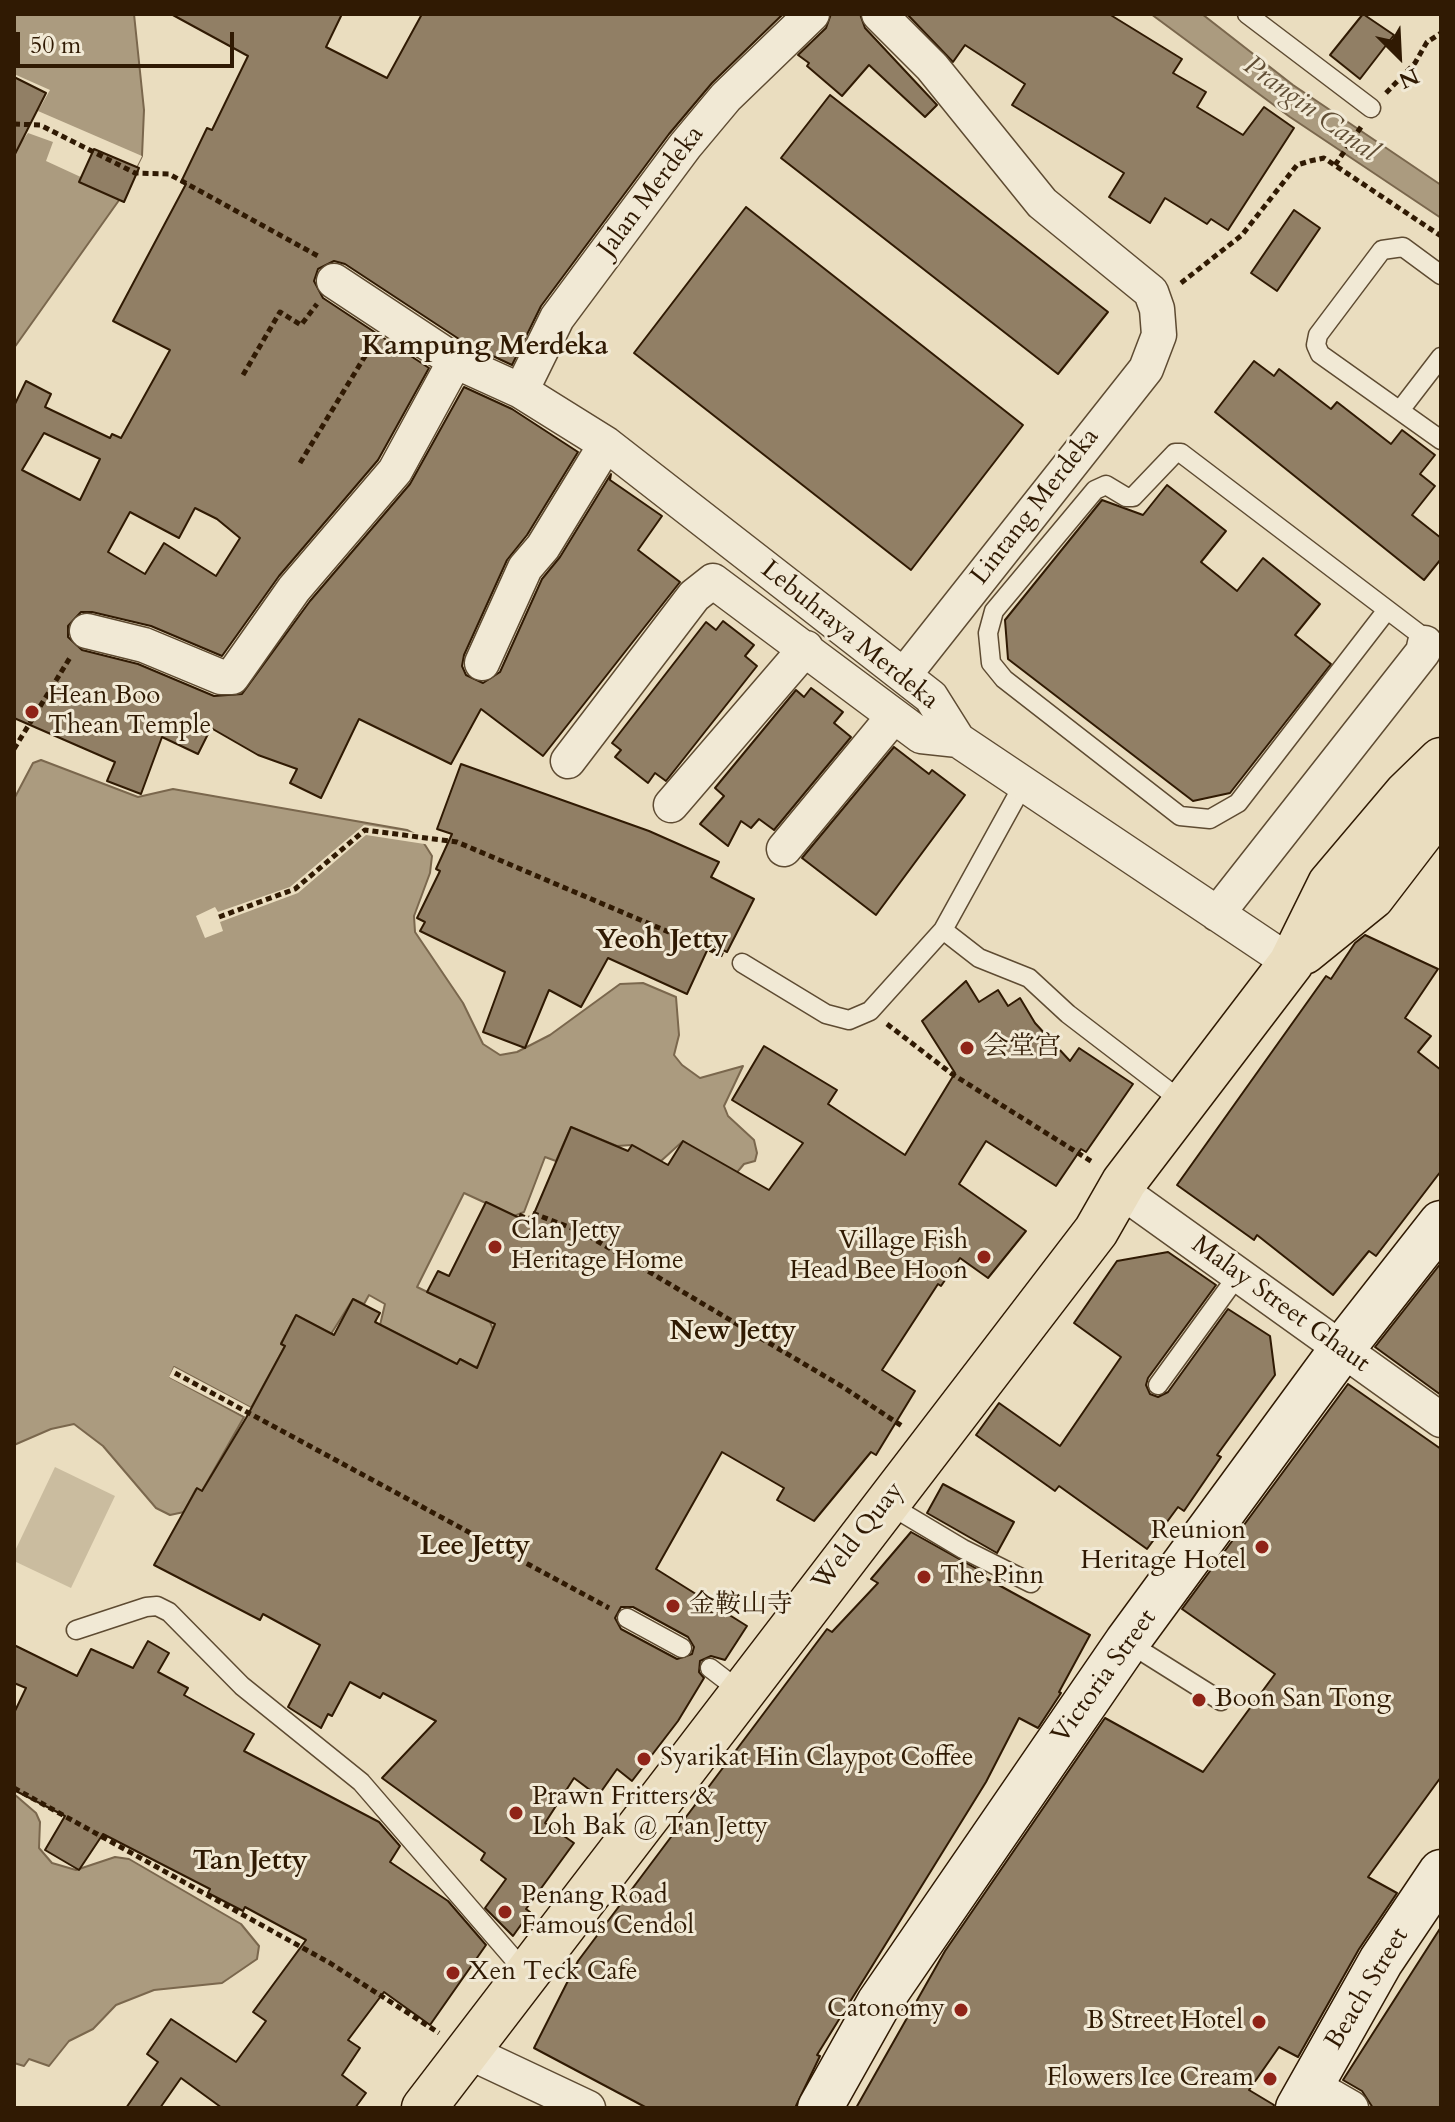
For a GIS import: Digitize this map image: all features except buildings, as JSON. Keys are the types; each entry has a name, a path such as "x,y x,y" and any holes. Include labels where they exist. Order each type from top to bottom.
{"main road":[{"name":"Weld Quay","path":"1430,812 1441,725"},
{"name":"Weld Quay","path":"424,2108 526,1973 725,1680 886,1503 1096,1231 1122,1186 1183,1102 1291,963 1330,884 1430,812 1441,760"}],"street":[{"name":"Jalan Merdeka","path":"521,391 557,318 685,146 726,97 812,14"},
{"path":"879,14 932,67 1042,203 1151,292"},
{"name":"Lebuhraya Merdeka","path":"334,281 455,361 521,391 606,444 904,675 940,707 958,740 1291,963"},
{"name":"Lintang Merdeka","path":"904,675 1146,369 1159,335 1157,309 1151,292"},
{"path":"87,631 144,645 221,677 232,677 294,589 395,471 455,361"},
{"path":"482,663 525,568 543,547 606,444"},
{"path":"568,761 694,596 713,581 921,736 958,740"},
{"path":"1217,914 1423,652 1425,643"},
{"path":"671,805 806,648"},
{"path":"784,849 894,716"},
{"name":"Malay Street Ghaut","path":"1122,1186 1238,1275 1441,1420"},
{"name":"Victoria Street","path":"820,2108 879,2003 1127,1642 1342,1349 1441,1223"},
{"name":"Beach Street","path":"1304,2096 1381,1961 1441,1872"},
{"path":"467,2051 588,2108"},
{"path":"1304,2096 1351,2108"}],"lane":[{"path":"1247,14 1371,108"},
{"path":"1441,275 1403,247 1382,250 1318,335 1316,345 1320,354 1441,440"},
{"path":"1401,409 1441,357"},
{"path":"1387,610 1238,803 1210,819 1180,816 1004,679 991,663 988,633 994,611 1095,490 1106,485 1126,497 1133,497 1175,453 1181,453 1387,610 1425,643"},
{"path":"742,963 826,1014 849,1020 870,1011 943,930 1023,785"},
{"path":"943,930 979,958 1029,978 1068,1014 1183,1102"},
{"path":"1158,1385 1238,1275"},
{"path":"886,1503 963,1549 1031,1583"},
{"path":"76,1630 146,1607 157,1606 169,1612 242,1686 361,1782 526,1973"},
{"path":"627,1618 682,1648"},
{"path":"1127,1642 1221,1701"}],"path":[{"path":"1335,165 1371,108 1415,63 1427,42 1441,33"},
{"path":"14,124 40,125 135,173 169,174 342,269 301,325 280,312 243,375"},
{"path":"1151,292 1179,284 1242,235 1297,165 1324,158 1441,236"},
{"path":"300,463 347,382 389,319"},
{"path":"14,749 87,631"},
{"path":"219,917 295,889 365,830 457,842 742,963"},
{"path":"870,1011 952,1074 1122,1186"},
{"path":"519,1215 530,1220 532,1213 582,1232 843,1387 930,1445"},
{"path":"175,1373 627,1618"},
{"path":"14,1788 330,1963 467,2051"}],"shaded area":[{"path":"55,1467 115,1496 71,1588 14,1561 14,1553"}],"water":[{"path":"14,14 134,14 144,110 142,156 122,196 14,348"},
{"name":"Prangin Canal","path":"1151,14 1202,14 1293,85 1441,185 1441,218 1290,117"},
{"path":"41,760 138,797 173,789 407,830 420,837 432,856 430,873 414,916 415,932 463,1003 483,1044 500,1055 517,1052 550,1035 620,984 643,983 676,997 679,1035 674,1055 682,1065 700,1078 743,1066 724,1106 728,1116 754,1140 755,1161 744,1164 734,1176 683,1141 661,1161 632,1145 617,1146 571,1127 556,1161 545,1157 524,1212 514,1216 464,1193 417,1287 490,1322 493,1329 482,1364 475,1367 460,1359 441,1393 429,1387 442,1356 380,1325 385,1304 369,1295 364,1304 353,1299 331,1334 296,1316 281,1343 285,1346 251,1408 174,1367 170,1377 244,1417 202,1491 196,1489 184,1512 170,1515 156,1508 103,1446 74,1424 51,1429 14,1445 14,799 33,763"},
{"path":"14,1794 36,1813 40,1822 39,1848 52,1863 76,1870 115,1857 129,1859 241,1924 259,1946 257,1959 222,1983 154,1990 116,2005 93,2029 69,2041 49,2066 29,2059 24,2066 14,2063"}],"pier":[{"path":"14,74 50,90 38,111 142,156 122,196 46,161 53,142 28,133 14,152"},
{"path":"364,825 423,834 431,845 366,835 298,893 220,922 223,931 205,938 196,916 215,907 218,912 290,887"},
{"path":"174,1367 255,1410 249,1412 176,1372 175,1375 246,1413 248,1418 169,1377"}],"place":[{"name":"Hean Boo Thean Temple","path":"32,712"},
{"name":"会堂宫","path":"967,1048"},
{"name":"Clan Jetty Heritage Home","path":"495,1247"},
{"name":"Village Fish Head Bee Hoon","path":"984,1257"},
{"name":"Reunion Heritage Hotel","path":"1262,1547"},
{"name":"The Pinn","path":"924,1577"},
{"name":"金鞍山寺","path":"673,1606"},
{"name":"Boon San Tong","path":"1199,1700"},
{"name":"Syarikat Hin Claypot Coffee","path":"644,1759"},
{"name":"Prawn Fritters & Loh Bak @ Tan Jetty","path":"516,1813"},
{"name":"Penang Road Famous Cendol","path":"505,1912"},
{"name":"Xen Teck Cafe","path":"453,1973"},
{"name":"Catonomy","path":"961,2010"},
{"name":"B Street Hotel","path":"1259,2022"},
{"name":"Flowers Ice Cream","path":"1270,2079"}],"district":[{"name":"Kampung Merdeka","path":"485,348"},
{"name":"Yeoh Jetty","path":"662,942"},
{"name":"New Jetty","path":"733,1333"},
{"name":"Lee Jetty","path":"475,1548"},
{"name":"Tan Jetty","path":"250,1863"}]}
